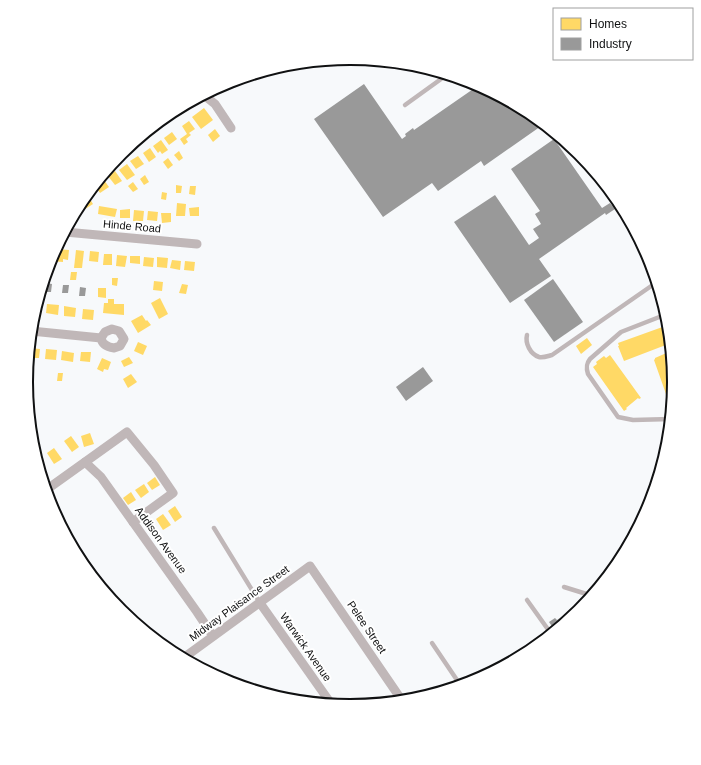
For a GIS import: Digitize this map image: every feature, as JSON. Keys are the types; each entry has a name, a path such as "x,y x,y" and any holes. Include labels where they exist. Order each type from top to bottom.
{"street":[{"path":"208,99 215,104 231,128"},
{"name":"Hinde Road","path":"71,233 197,244"},
{"path":"37,333 100,338"},
{"path":"51,487 128,432 154,465 173,493 133,522"},
{"name":"Addison Avenue","path":"85,462 102,477 213,636"},
{"name":"Midway Plaisance Street","path":"188,655 310,566"},
{"name":"Pelee Street","path":"310,566 399,696"},
{"name":"Warwick Avenue","path":"260,603 328,699"}],"lane":[{"path":"405,105 442,79"},
{"path":"527,335 526,340 528,347 538,357 552,355 653,285"},
{"path":"661,316 621,332 590,359 586,368 588,374 618,417 633,420 665,419"},
{"path":"214,528 260,603"},
{"path":"564,587 587,594"},
{"path":"527,600 549,630"},
{"path":"432,643 458,681"}],"building: Homes":[{"path":"204,108 213,120 201,129 192,117"},
{"path":"189,121 195,129 189,133 191,135 186,139 188,142 184,145 180,139 187,134 182,126"},
{"path":"215,129 220,136 213,142 208,135"},
{"path":"172,132 177,139 169,145 164,138"},
{"path":"161,140 168,150 162,154 160,151 158,153 153,146"},
{"path":"150,148 156,157 149,162 143,153"},
{"path":"179,151 183,158 179,161 174,155"},
{"path":"138,156 144,164 136,169 130,161"},
{"path":"168,158 173,165 168,169 163,162"},
{"path":"127,164 135,175 127,180 119,170"},
{"path":"115,171 122,181 115,185 109,177"},
{"path":"145,175 149,182 144,185 140,179"},
{"path":"105,182 109,187 100,193 98,190"},
{"path":"133,182 138,189 133,192 128,186"},
{"path":"176,185 182,186 181,193 176,193"},
{"path":"190,186 196,186 195,195 189,194"},
{"path":"162,192 167,193 166,200 161,199"},
{"path":"91,200 93,204 85,209"},
{"path":"177,203 186,204 185,216 176,216"},
{"path":"99,206 117,209 115,217 98,214"},
{"path":"199,207 199,216 190,216 189,208"},
{"path":"130,209 130,218 120,218 120,210"},
{"path":"134,210 144,211 143,221 133,221"},
{"path":"148,211 158,212 157,221 147,220"},
{"path":"161,213 171,213 171,222 162,223"},
{"path":"62,249 69,250 68,260 63,259 63,262 57,262"},
{"path":"76,250 84,251 82,268 74,268"},
{"path":"90,251 99,252 98,262 89,261"},
{"path":"104,254 112,254 112,265 103,265"},
{"path":"117,255 127,256 125,267 116,266"},
{"path":"130,256 140,256 140,264 130,263"},
{"path":"144,257 154,258 153,267 143,266"},
{"path":"157,257 168,258 167,268 157,267"},
{"path":"172,260 181,261 180,270 170,268"},
{"path":"185,261 195,262 194,271 184,270"},
{"path":"71,272 77,272 76,280 70,280"},
{"path":"112,278 118,278 117,286 112,285"},
{"path":"154,281 163,282 162,291 153,290"},
{"path":"182,284 188,285 186,294 179,293"},
{"path":"98,288 106,288 106,298 98,297"},
{"path":"160,298 168,314 159,319 151,303"},
{"path":"108,299 114,299 114,304 124,304 124,315 103,313 104,303 108,303"},
{"path":"47,304 59,305 58,315 46,313"},
{"path":"64,306 76,308 75,317 64,316"},
{"path":"83,309 94,310 93,320 82,319"},
{"path":"142,315 151,325 138,333 131,321"},
{"path":"663,327 665,345 624,361 618,343"},
{"path":"587,338 592,345 581,354 576,346"},
{"path":"138,342 147,346 143,355 134,351"},
{"path":"35,349 40,349 39,358 34,358"},
{"path":"46,349 57,350 56,360 45,359"},
{"path":"62,351 74,353 73,362 61,360"},
{"path":"81,352 91,352 90,362 80,361"},
{"path":"666,353 667,398 654,360 655,358"},
{"path":"610,355 641,398 638,398 624,411 593,367 597,364 596,362 604,356 606,358"},
{"path":"129,357 133,363 124,367 121,361"},
{"path":"102,358 111,362 108,370 104,369 103,372 97,369"},
{"path":"58,373 63,373 62,381 57,381"},
{"path":"131,374 137,382 128,388 123,379"},
{"path":"90,433 94,444 84,447 81,436"},
{"path":"71,436 79,447 72,452 64,441"},
{"path":"54,448 62,459 54,464 47,453"},
{"path":"155,477 160,485 152,490 147,483"},
{"path":"144,484 149,492 141,498 135,490"},
{"path":"131,492 136,500 128,505 123,498"},
{"path":"175,506 182,517 175,522 168,511"},
{"path":"163,514 171,525 163,530 156,519"}],"building: Industry":[{"path":"364,84 402,139 406,136 405,134 413,128 414,130 473,89 509,108 539,127 484,166 481,161 438,191 432,183 383,217 314,119"},
{"path":"554,139 602,208 610,203 615,209 606,215 605,213 539,259 551,276 510,303 454,222 495,195 529,245 539,238 533,229 541,224 535,214 540,211 511,169"},
{"path":"553,279 583,322 554,342 524,300"},
{"path":"49,283 52,284 51,292 46,292"},
{"path":"63,285 69,285 68,293 62,293"},
{"path":"80,287 86,288 85,296 79,296"},
{"path":"423,367 433,381 406,401 396,387"},
{"path":"572,609 553,627 549,622 555,618 557,620"}]}
